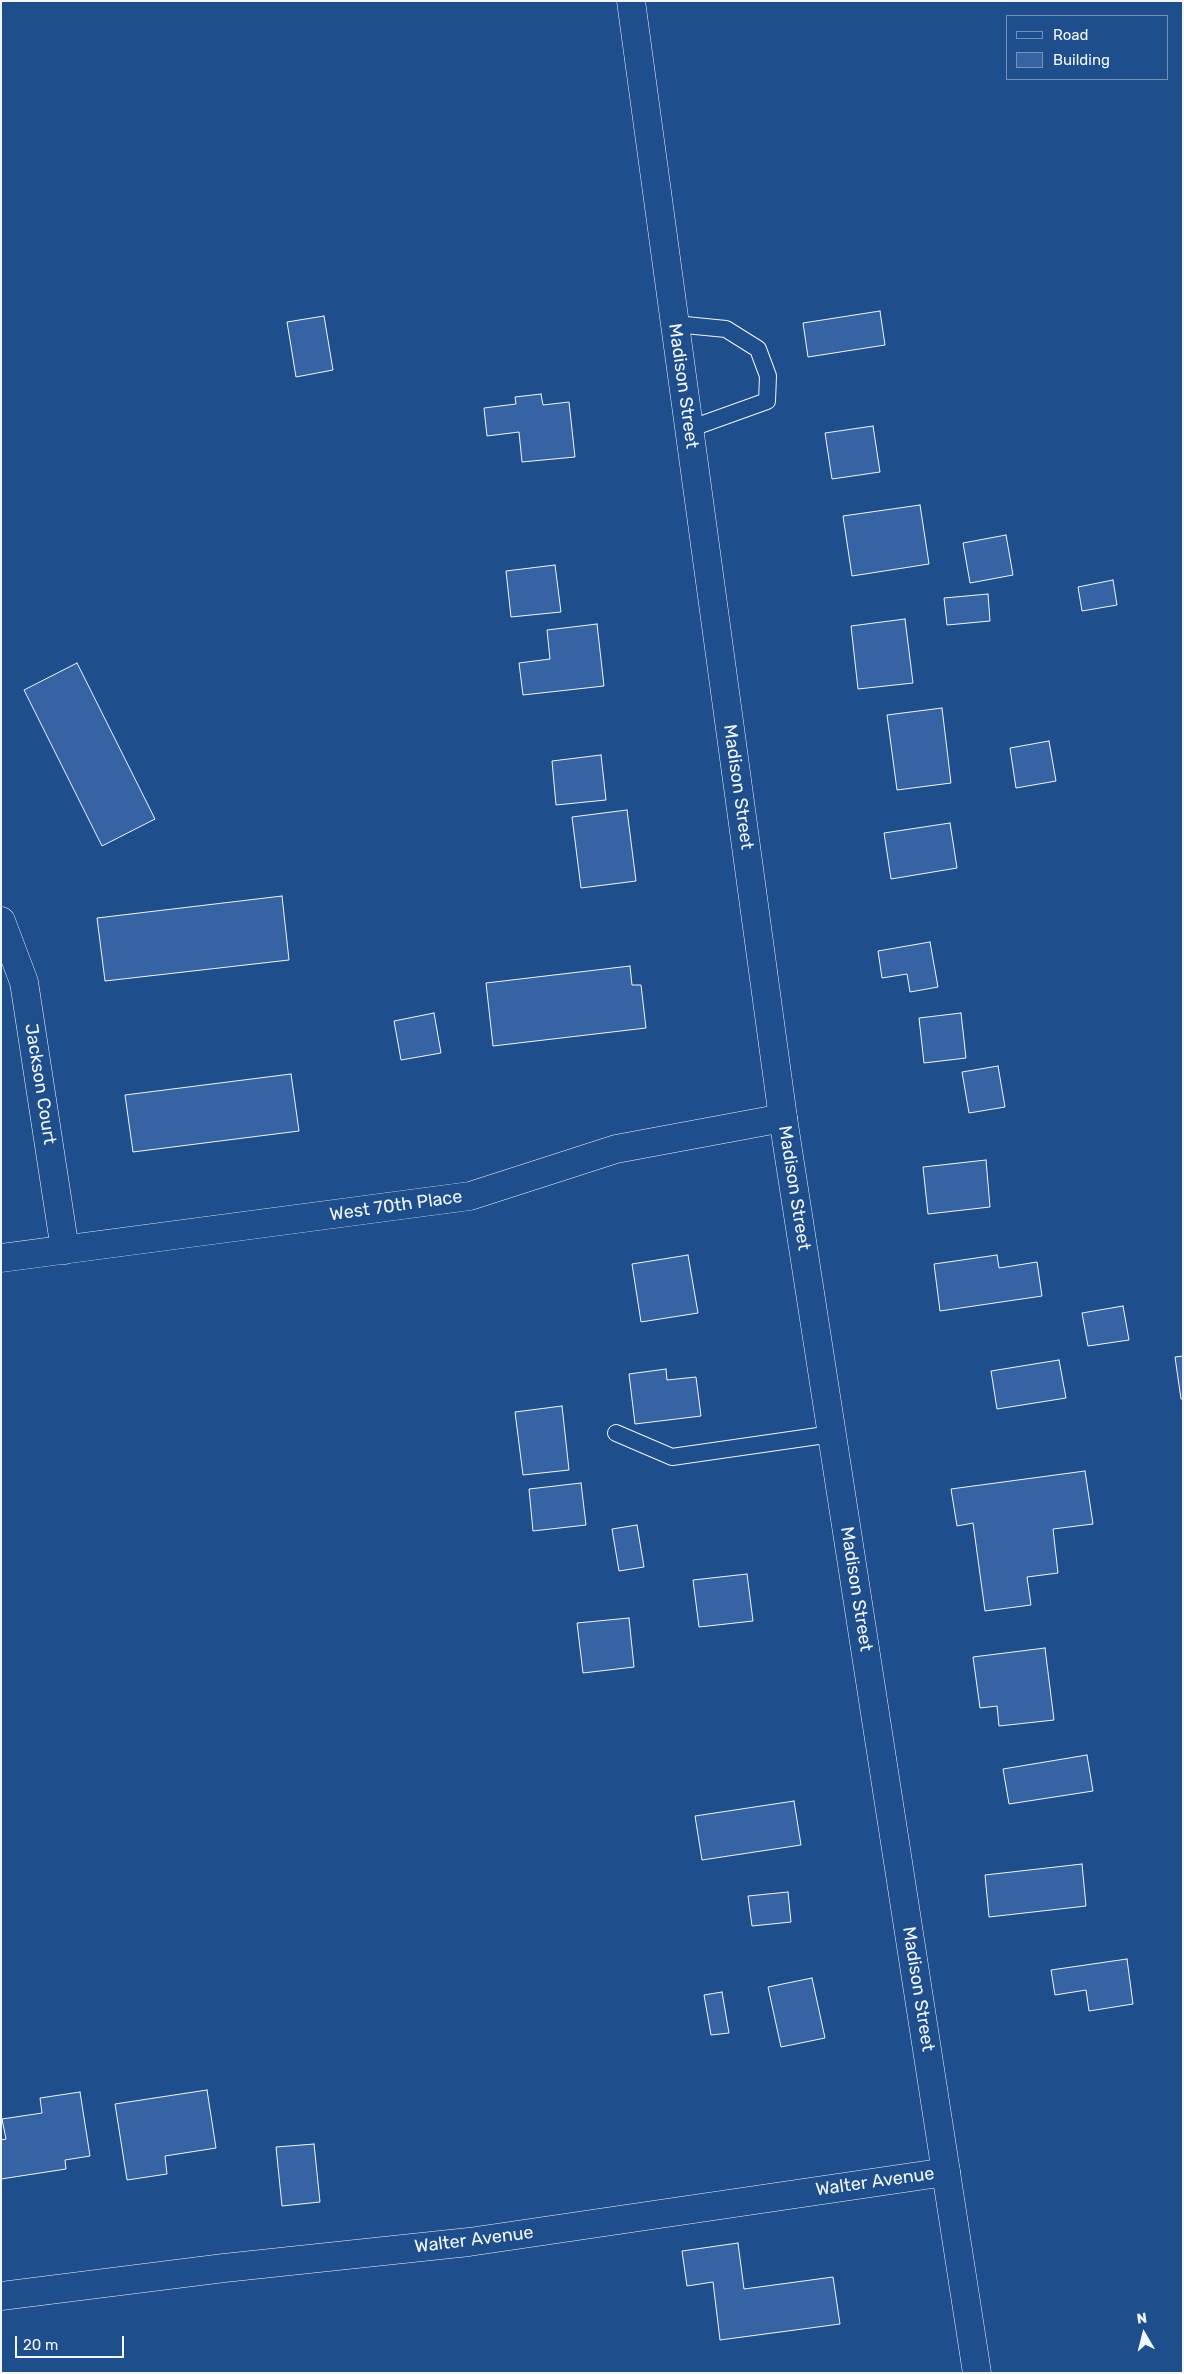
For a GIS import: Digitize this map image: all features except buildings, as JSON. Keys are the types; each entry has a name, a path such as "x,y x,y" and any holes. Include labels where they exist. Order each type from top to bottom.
{"street":[{"name":"Madison Street","path":"631,1 783,1118 977,2373"},
{"name":"Jackson Court","path":"1,921 24,982 65,1250"},
{"name":"West 70th Place","path":"1,1258 470,1196 616,1149 783,1118"},
{"name":"Walter Avenue","path":"1,2296 224,2268 469,2242 946,2172"}],"lane":[{"path":"675,324 726,329 758,349 768,376 766,401 689,429"},
{"path":"616,1433 672,1456 832,1434"}]}
